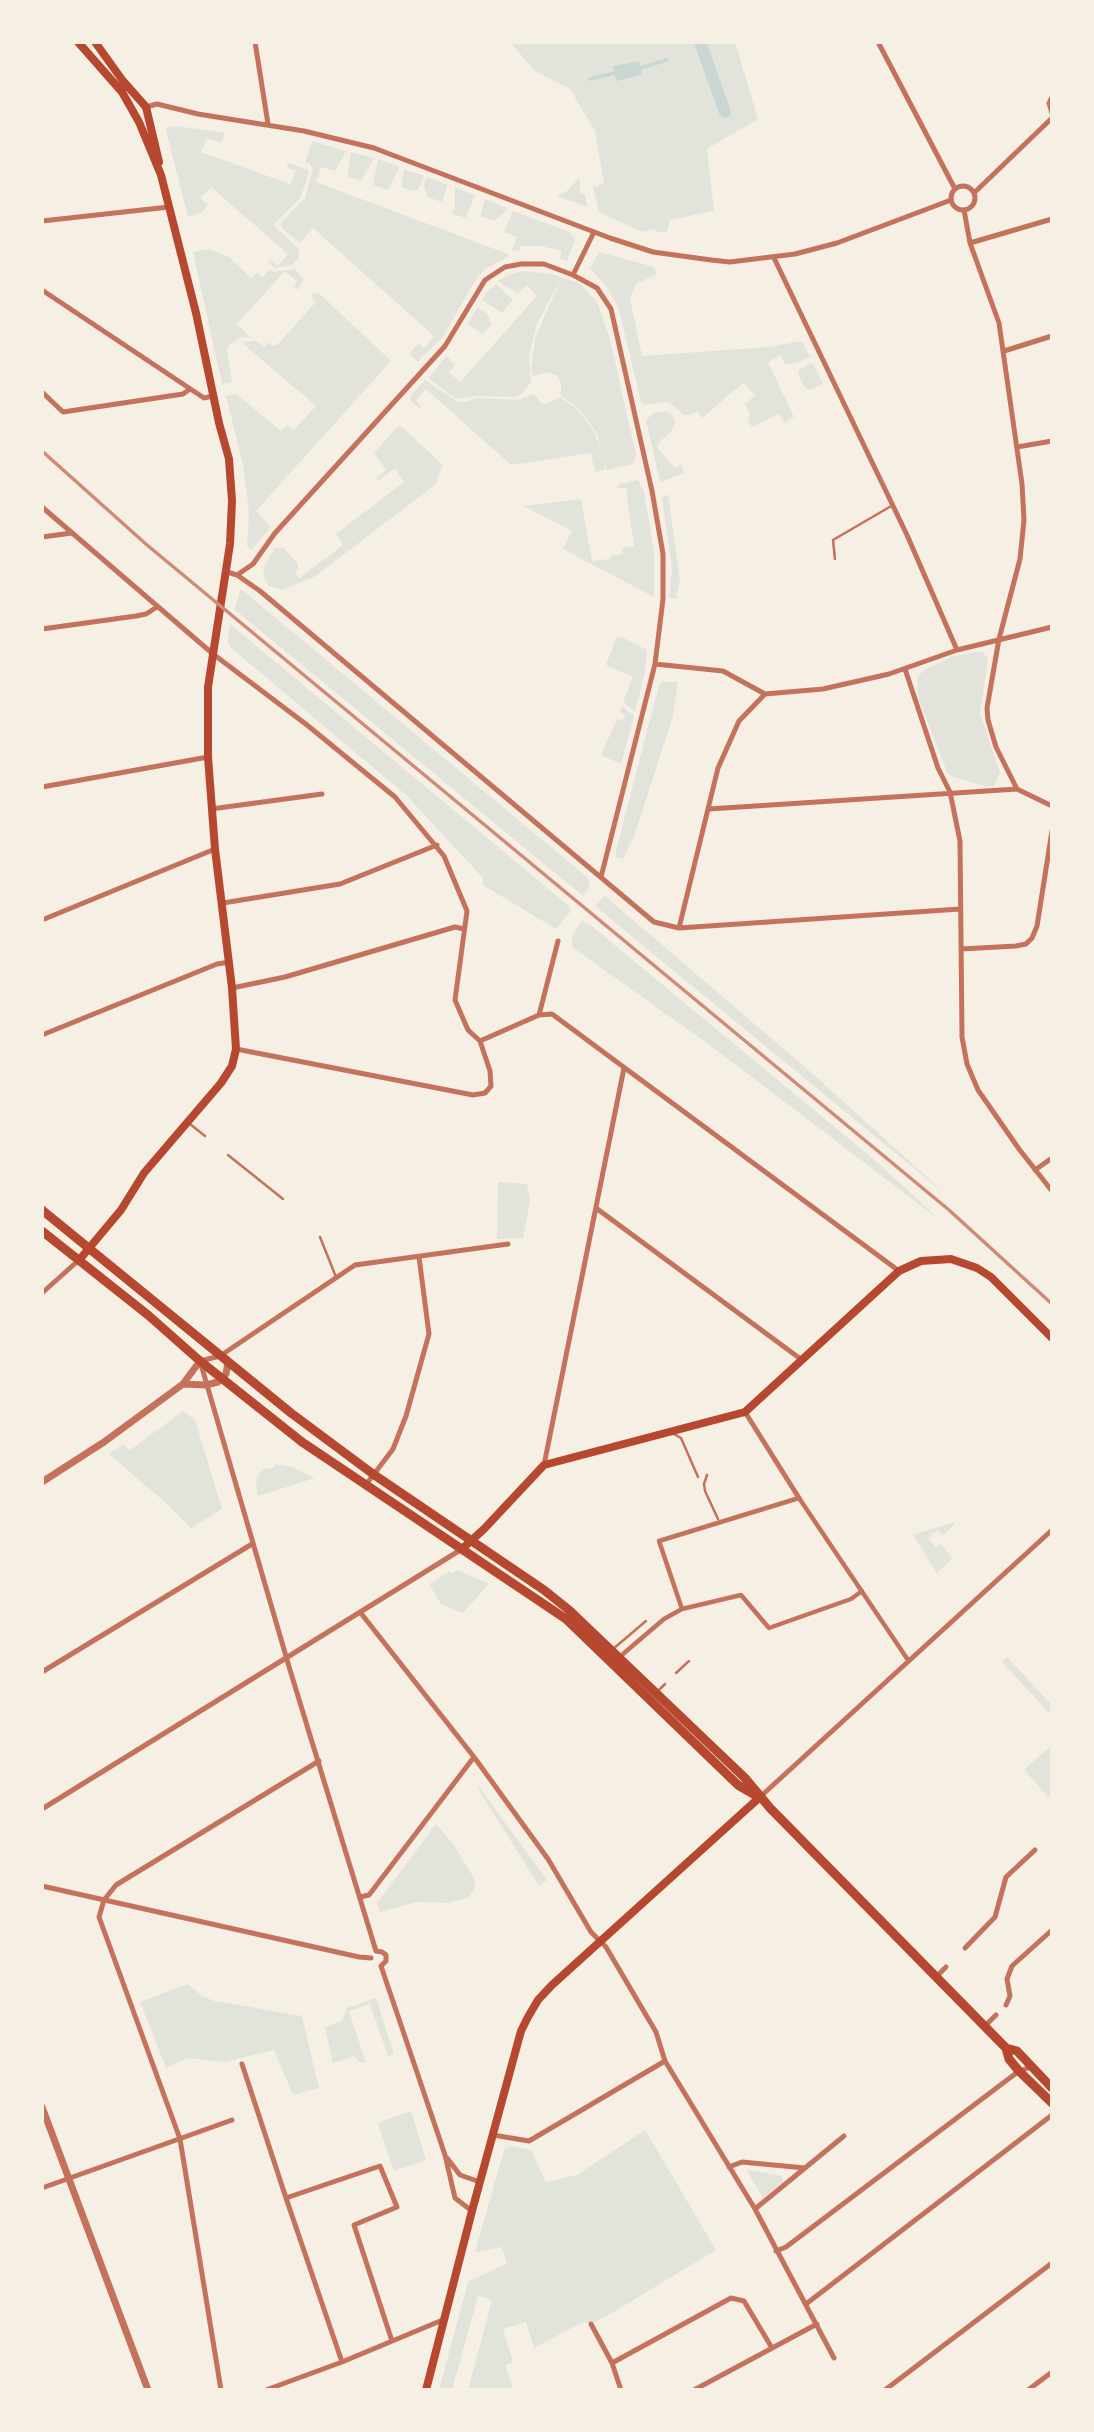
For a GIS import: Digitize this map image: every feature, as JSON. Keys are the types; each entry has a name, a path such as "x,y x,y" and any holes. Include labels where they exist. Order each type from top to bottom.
{"main road":[{"path":"78,42 146,107 229,459 232,501 227,572 208,687 208,757 215,849 230,962 236,1049 232,1066 145,1173 121,1210 79,1259"},
{"path":"95,42 138,120 161,175"},
{"path":"138,120 146,107"},
{"path":"42,1210 224,1359 373,1474 561,1603 738,1785 760,1797"},
{"path":"42,1231 302,1442 566,1619 656,1692 745,1778 760,1797 1006,2049 1009,2059 1019,2071 1052,2103"},
{"path":"462,1549 544,1465 745,1412 899,1271 921,1261 936,1259 964,1262 991,1277 1052,1338"},
{"path":"426,2390 521,2031 528,2017 552,1984 760,1797"},
{"path":"1006,2049 1017,2051 1052,2088"}],"street":[{"path":"255,42 268,124"},
{"path":"878,42 955,189 951,200 954,206 964,210 971,208 975,202 975,192 1052,115 1049,103 1052,97"},
{"path":"146,107 157,104 198,114 268,124 374,148 594,232 653,251 711,260 730,262 774,258 837,243 951,200"},
{"path":"955,189 965,185 975,192"},
{"path":"42,221 169,208"},
{"path":"964,210 970,243 999,323 1023,484 1024,520 1020,559 999,639 987,708 996,747 1017,789"},
{"path":"970,243 1052,219"},
{"path":"573,275 594,232"},
{"path":"774,258 893,505 957,650"},
{"path":"237,575 253,564 275,533 445,346 485,280 505,267 544,264 597,288 611,309 652,491 663,554 663,599 655,664 601,877"},
{"path":"42,290 204,398 213,396"},
{"path":"1004,351 1052,336"},
{"path":"42,392 63,411 183,394 190,389"},
{"path":"1017,447 1052,441"},
{"path":"42,507 212,654 307,725 395,797 444,856 467,911 455,1000 468,1030 480,1041 492,1079 491,1086 485,1093 473,1095 236,1049"},
{"path":"42,537 72,533"},
{"path":"227,572 237,575 260,591 467,768 654,922 679,928 960,909"},
{"path":"42,629 136,617 157,607"},
{"path":"655,664 723,671 765,694 823,689 905,669 957,650 1052,627"},
{"path":"905,669 938,768 950,792 960,841 962,1037 971,1076 1052,1191"},
{"path":"679,928 718,768 739,721 765,694"},
{"path":"42,787 208,757"},
{"path":"709,808 1017,789 1052,806"},
{"path":"211,809 322,794"},
{"path":"961,950 1016,946 1032,938 1037,926 1052,831"},
{"path":"223,903 340,884 437,845"},
{"path":"42,920 215,849"},
{"path":"232,988 285,977 454,927 464,929"},
{"path":"539,1016 558,941"},
{"path":"42,1035 217,964 230,962"},
{"path":"480,1041 539,1016 552,1014 899,1271"},
{"path":"544,1465 624,1068"},
{"path":"1035,1170 1052,1158"},
{"path":"596,1208 802,1360"},
{"path":"42,1482 104,1442 183,1384 200,1361 224,1359 355,1265 508,1244"},
{"path":"365,1486 393,1449 406,1416 429,1334 419,1257"},
{"path":"42,1293 79,1259"},
{"path":"183,1384 206,1385 222,1379 226,1374 224,1359"},
{"path":"200,1361 286,1658 376,1951"},
{"path":"745,1412 799,1498 908,1660"},
{"path":"682,1609 659,1541 799,1498"},
{"path":"760,1797 908,1660 1051,1534"},
{"path":"42,1672 252,1544"},
{"path":"42,1809 462,1549"},
{"path":"623,1654 664,1619 682,1609 741,1595 769,1628 851,1599 862,1591"},
{"path":"360,1612 474,1757 548,1859 590,1929 606,1947 656,2032 665,2061 755,2209 834,2358"},
{"path":"360,1897 369,1895 474,1757"},
{"path":"221,2390 180,2138 99,1917 104,1900 116,1885 319,1761"},
{"path":"965,1948 995,1917 1006,1877 1035,1850"},
{"path":"42,1886 371,1958"},
{"path":"1006,2005 1010,1996 1007,1979 1012,1966 1052,1930"},
{"path":"371,1958 376,1951"},
{"path":"376,1951 386,1955 386,1961 381,1966"},
{"path":"371,1958 373,1964 381,1966"},
{"path":"381,1966 445,2155 455,2198 472,2211"},
{"path":"936,1978 946,1967"},
{"path":"984,2027 996,2015"},
{"path":"493,2135 528,2141 665,2061"},
{"path":"242,2064 342,2362"},
{"path":"776,2251 786,2247 1019,2071 1031,2067"},
{"path":"42,2107 148,2390"},
{"path":"806,2304 1052,2115"},
{"path":"42,2188 232,2120"},
{"path":"755,2209 845,2136"},
{"path":"445,2155 460,2175 480,2182"},
{"path":"729,2167 742,2162 805,2168"},
{"path":"286,2198 380,2166 397,2207 354,2225 392,2341"},
{"path":"885,2390 1052,2263"},
{"path":"612,2363 731,2298 744,2301 772,2348"},
{"path":"269,2389 445,2319"},
{"path":"591,2324 612,2363 621,2390"},
{"path":"694,2390 817,2324"},
{"path":"1028,2390 1052,2372"}],"lane":[{"path":"835,559 832,540 893,505"},
{"path":"188,1122 205,1136"},
{"path":"228,1156 283,1199"},
{"path":"320,1237 336,1277"},
{"path":"672,1432 681,1438 698,1477"},
{"path":"707,1475 705,1491 718,1519"},
{"path":"609,1653 646,1620"},
{"path":"676,1673 689,1661"},
{"path":"656,1692 665,1684"}],"shaded area":[{"path":"510,42 735,42 758,119 707,149 714,211 670,220 667,231 659,233 654,229 642,232 599,212 593,187 604,184 595,131 570,89 535,71"},
{"path":"639,61 642,75 616,81 613,66"},
{"path":"167,127 225,133 221,143 207,138 201,152 290,184 296,171 287,168 288,163 308,170 300,199 273,225 299,249 299,258 292,265 275,268 268,262 270,260 278,266 288,254 211,187 200,198 208,205 202,212 188,217 166,130"},
{"path":"312,141 346,151 335,171 321,167 316,182 508,254 508,257 485,269 473,284 443,337 418,361 409,354 419,343 424,348 434,336 313,228 300,243 281,227 281,223 305,198 313,170 310,164 305,162"},
{"path":"351,152 374,158 361,181 347,176"},
{"path":"378,159 400,167 388,190 373,185"},
{"path":"404,169 424,176 418,190 401,187"},
{"path":"427,177 448,185 442,202 427,197 424,185"},
{"path":"579,178 581,194 585,194 587,207 557,196 567,191"},
{"path":"455,187 475,195 466,218 452,214 455,207"},
{"path":"485,199 507,208 505,212 494,221 480,216"},
{"path":"513,211 570,232 575,240 567,261 560,258 562,251 541,246 520,246 520,250 512,251 517,237 504,232"},
{"path":"210,249 229,257 251,278 257,272 263,277 269,270 274,272 295,269 304,280 298,290 294,286 297,281 285,271 237,324 251,338 241,337 228,346 232,382 222,384 193,252"},
{"path":"599,252 654,267 657,274 636,284 630,298 642,356 769,347 802,341 810,357 785,365 781,355 768,362 794,417 784,423 779,414 752,427 748,421 750,413 745,404 755,395 743,383 702,418 697,411 684,415 670,403 645,405 641,402 619,309 608,289 590,268"},
{"path":"523,271 562,277 537,324 529,356 531,382 523,393 516,397 474,396 456,399 428,378 447,356 455,365 449,372 460,382 537,296 527,285 518,294 498,281"},
{"path":"562,277 579,283 597,302 610,339 636,455 633,464 607,470 604,464 604,470 595,472 591,453 511,465 426,389 416,400 421,407 411,401 411,395 425,380 456,401 466,402 476,398 518,400 534,394 541,403 546,404 560,397 577,409 588,423 602,454 597,434 590,423 578,408 561,396 558,376 547,372 533,376 531,369 535,338"},
{"path":"496,284 513,300 502,313 482,300"},
{"path":"314,292 320,294 391,361 256,511 271,527 251,550 247,546 249,512 243,465 226,396 236,394 281,431 287,425 294,430 316,406 241,342 257,341 264,347 269,342 273,346 277,345 316,302 310,296"},
{"path":"477,307 487,314 492,324 483,334 468,324"},
{"path":"813,363 823,384 809,390 804,387 798,373 800,369"},
{"path":"666,411 672,415 675,422 671,432 657,447 675,468 681,465 684,473 660,482 646,420 653,413"},
{"path":"398,426 443,465 435,485 314,577 282,590 269,586 263,569 275,548 284,548 298,564 295,574 299,578 343,545 336,534 404,482 395,468 378,481 376,478 386,470 374,453"},
{"path":"638,480 644,492 654,550 654,597 563,549 572,531 523,506 581,499 592,561 610,559 611,556 623,554 622,548 634,546 626,488 616,488 620,484"},
{"path":"668,494 680,579 676,599 669,598 672,570 662,498"},
{"path":"241,589 588,878 589,887 583,896 234,609"},
{"path":"230,624 570,907 571,911 556,929 483,885 483,878 406,795 230,647"},
{"path":"622,637 647,650 645,672 635,712 623,702 633,677 606,665 616,638"},
{"path":"983,652 988,659 980,713 1000,773 994,786 988,787 953,777 947,772 919,700 917,687 918,676 924,670 951,657"},
{"path":"663,682 678,682 672,720 634,836 623,859 616,857 616,851 659,685"},
{"path":"622,706 634,716 621,764 601,755 617,719 623,721 625,715 620,712"},
{"path":"605,896 813,1074 949,1197 595,906"},
{"path":"582,920 877,1162 941,1221 715,1049 572,947 572,936"},
{"path":"498,1182 527,1184 530,1201 523,1238 497,1239"},
{"path":"183,1411 195,1420 222,1509 191,1528 109,1454 123,1444 129,1451"},
{"path":"275,1464 292,1467 315,1478 258,1496 258,1475 265,1468 275,1467"},
{"path":"953,1522 954,1525 943,1535 938,1530 928,1538 936,1547 940,1543 953,1558 937,1573 913,1535"},
{"path":"457,1570 489,1584 463,1613 441,1604 429,1584 450,1571 452,1574"},
{"path":"1007,1657 1052,1705 1050,1714 1002,1662"},
{"path":"1052,1745 1052,1801 1024,1770"},
{"path":"477,1787 547,1880 539,1886"},
{"path":"436,1824 453,1844 474,1878 475,1888 468,1898 447,1903 416,1902 380,1912 377,1903"},
{"path":"188,1984 202,1996 214,2001 302,2016 319,2088 293,2095 274,2050 224,2062 188,2058 166,2068 140,2002"},
{"path":"376,1998 394,2054 388,2056 370,2004 349,2011 366,2063 359,2062 354,2056 333,2063 325,2027 342,2021 347,2008"},
{"path":"411,2111 426,2160 394,2171 378,2123"},
{"path":"645,2130 716,2250 612,2313 591,2324 583,2322 534,2348 526,2322 503,2329 513,2362 505,2365 514,2390 468,2390 492,2300 478,2296 452,2390 439,2390 468,2282 507,2263 502,2247 475,2252 504,2150 510,2146 531,2150 546,2182 577,2175"},
{"path":"747,2171 782,2176 783,2182 763,2198"}],"waterway":[{"path":"700,42 725,112"},
{"path":"640,68 667,60"},
{"path":"590,79 615,73"}],"railway":[{"path":"42,451 147,545 949,1210 1052,1304"}]}
